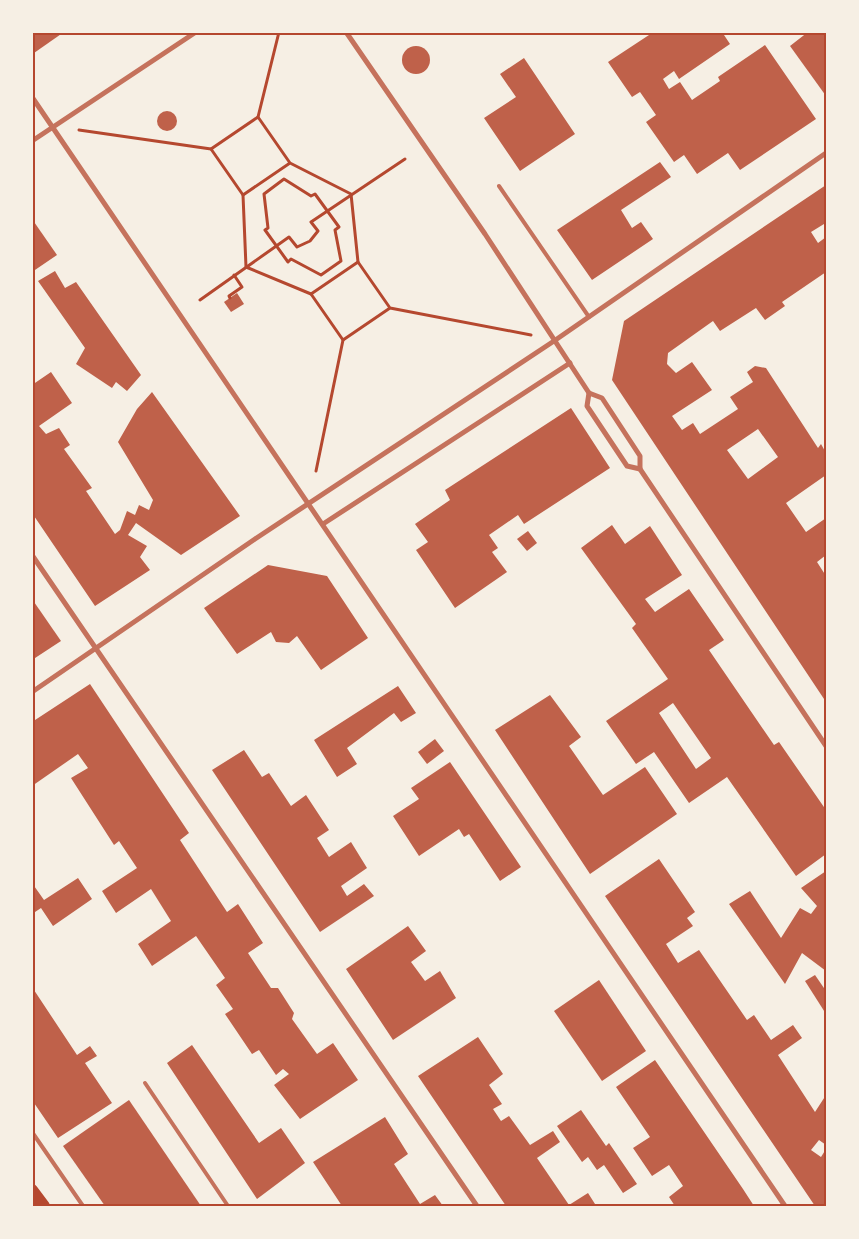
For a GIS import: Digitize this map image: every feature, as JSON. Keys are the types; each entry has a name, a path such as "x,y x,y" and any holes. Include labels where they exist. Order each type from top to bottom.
{"main road":[{"path":"32,1190 44,1206"}],"street":[{"path":"32,141 196,32"},
{"path":"346,32 485,234 589,393 602,398 640,456 640,469 826,746"},
{"path":"32,97 310,503 785,1206"},
{"path":"32,692 284,520 554,341 826,153"},
{"path":"323,524 570,363"},
{"path":"589,393 587,406 627,466 640,469"},
{"path":"32,555 477,1206"}],"lane":[{"path":"499,186 589,317"},
{"path":"145,1083 228,1206"},
{"path":"32,1132 83,1206"}],"path":[{"path":"79,130 211,149 258,117 279,32"},
{"path":"258,117 290,163 351,194"},
{"path":"211,149 243,195 246,267"},
{"path":"200,300 289,238 297,247 310,242 318,231 311,222 405,160"},
{"path":"243,195 290,163"},
{"path":"284,179 311,196 315,194 327,211 338,227 335,230 341,261 321,274 291,259 288,262 276,246 265,230 268,228 264,194 284,179"},
{"path":"351,194 358,262 390,308 554,341"},
{"path":"311,294 358,262"},
{"path":"246,267 311,294 343,340"},
{"path":"230,298 229,296 242,287 234,275"},
{"path":"316,471 343,340 390,308"}],"building":[{"path":"32,32 64,32 34,53"},
{"path":"647,32 722,32 730,44 679,79 674,71 663,79 669,89 680,82 692,100 720,81 718,77 765,45 816,119 740,170 728,153 697,174 684,155 674,162 646,122 656,115 640,92 632,97 608,62 649,35"},
{"path":"808,32 826,34 826,96 790,46"},
{"path":"416,46 426,50 430,60 426,70 416,74 406,70 402,60 406,50"},
{"path":"524,58 575,134 520,171 484,118 516,97 500,74"},
{"path":"167,111 174,114 177,121 174,128 167,131 160,128 157,121 160,114"},
{"path":"660,162 671,177 621,210 632,228 641,222 653,239 592,280 557,230"},
{"path":"826,185 826,228 824,224 811,232 818,243 826,237 826,272 782,302 785,306 765,320 756,308 720,331 713,321 668,353 667,364 676,373 692,362 712,390 672,416 682,430 693,423 700,434 738,409 730,397 753,382 747,372 755,366 766,368 818,448 821,444 826,453 826,475 786,503 806,532 826,518 826,555 817,562 826,576 826,702 612,380 624,321","holes":["758,429 778,457 748,479 727,450"]},
{"path":"32,219 57,255 32,272"},
{"path":"55,271 65,288 76,282 141,375 127,391 116,382 112,388 76,364 85,348 38,281"},
{"path":"237,293 244,304 231,312 224,302"},
{"path":"51,372 72,403 39,426 46,434 59,428 70,445 64,449 92,488 86,491 115,534 120,530 127,511 135,515 139,505 149,510 153,500 118,442 137,409 152,392 240,516 181,555 136,523 128,535 147,546 140,557 150,570 95,606 32,513 32,385"},
{"path":"571,408 610,468 524,524 518,515 489,535 498,548 492,552 507,572 455,608 416,550 428,542 415,524 450,500 445,490"},
{"path":"612,525 625,544 650,526 682,575 645,599 655,612 689,589 724,640 709,650 774,745 779,742 826,810 826,854 796,876 727,777 689,803 654,752 636,764 606,721 668,679 632,628 636,624 581,548","holes":["673,703 711,758 696,769 659,713"]},
{"path":"528,531 537,543 527,551 517,539"},
{"path":"268,565 327,576 368,638 321,670 297,636 289,643 276,642 271,632 237,654 204,608"},
{"path":"32,599 61,641 32,660"},
{"path":"90,684 189,833 180,840 227,912 238,904 263,943 248,953 271,988 278,988 294,1013 292,1019 317,1054 333,1043 358,1080 300,1119 274,1085 289,1074 283,1069 276,1075 259,1050 252,1054 225,1014 233,1009 216,985 225,978 196,936 152,966 138,944 171,921 151,889 116,913 102,891 137,868 119,841 114,845 71,778 88,768 78,754 32,786 32,722"},
{"path":"398,686 416,713 401,722 394,713 347,748 357,764 337,777 314,740"},
{"path":"550,695 581,737 569,746 603,795 645,767 677,814 590,874 495,730"},
{"path":"435,739 444,751 427,764 418,752"},
{"path":"244,750 262,777 269,773 291,806 306,795 329,830 317,838 329,857 351,842 367,868 341,886 347,896 364,884 374,896 320,932 212,770"},
{"path":"450,762 521,867 500,881 469,834 464,837 459,829 419,856 393,816 419,799 411,788"},
{"path":"659,859 695,912 687,918 693,926 666,944 678,963 699,950 747,1020 754,1015 771,1040 793,1025 802,1038 778,1055 815,1112 826,1095 826,1145 819,1140 811,1150 821,1157 826,1149 826,1206 815,1206 605,896"},
{"path":"826,871 826,971 802,953 785,984 729,904 750,891 781,938 800,908 811,914 817,906 801,888"},
{"path":"78,878 92,899 53,926 41,908 32,914 32,883 44,900"},
{"path":"408,926 426,951 411,962 425,981 440,971 456,998 393,1040 346,969"},
{"path":"815,975 826,991 826,1014 805,981"},
{"path":"599,980 646,1051 602,1081 554,1011"},
{"path":"32,987 77,1055 90,1046 97,1056 85,1063 112,1103 58,1138 32,1100"},
{"path":"478,1037 503,1074 489,1085 502,1104 493,1109 501,1121 509,1116 530,1145 553,1131 560,1142 537,1158 569,1205 588,1193 595,1204 590,1206 506,1206 418,1076"},
{"path":"192,1045 259,1143 281,1128 305,1163 257,1199 167,1063"},
{"path":"655,1060 754,1206 675,1206 669,1197 683,1186 669,1165 652,1176 633,1148 650,1137 616,1087"},
{"path":"129,1100 201,1206 105,1206 63,1146"},
{"path":"581,1110 606,1146 609,1143 637,1184 623,1193 604,1165 597,1170 588,1157 582,1162 557,1126"},
{"path":"385,1117 408,1154 394,1164 420,1204 435,1195 443,1206 342,1206 313,1162"}]}
